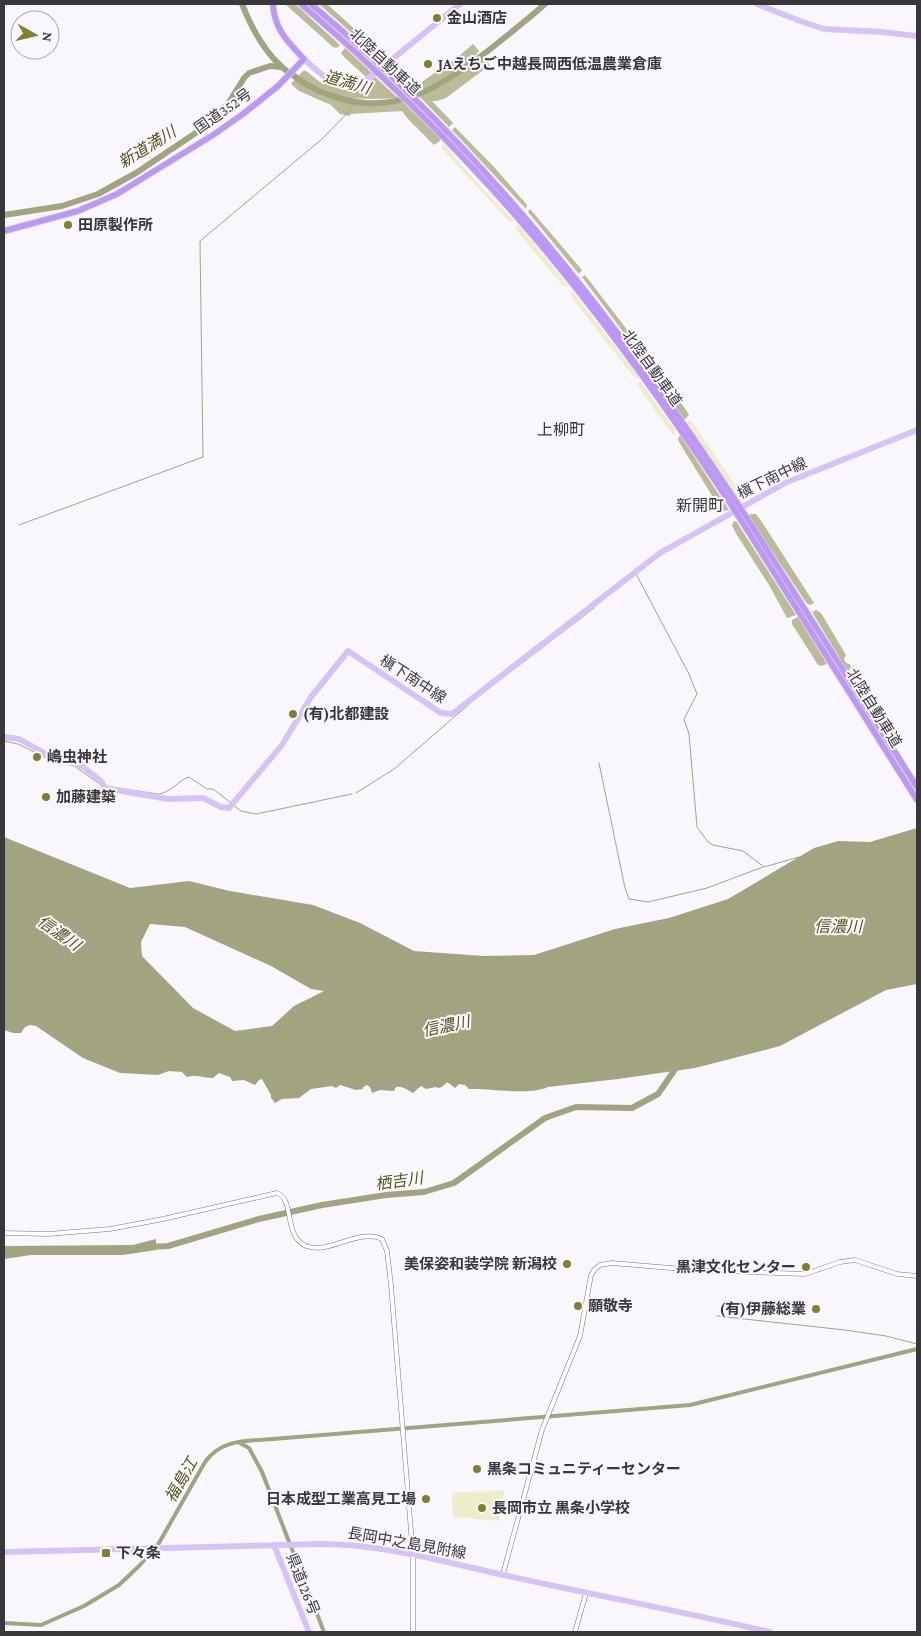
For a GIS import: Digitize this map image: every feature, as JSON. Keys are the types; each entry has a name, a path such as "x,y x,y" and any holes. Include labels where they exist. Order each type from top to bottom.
{"highway":[{"path":"272,4 279,31 304,59"},
{"name":"北陸自動車道","path":"301,4 396,90 414,103"},
{"name":"北陸自動車道","path":"311,4 403,88 414,103 512,203 584,288 664,395 842,675 917,800"},
{"name":"国道352号","path":"4,231 78,211 112,196 225,127 257,103 304,59"},
{"name":"北陸自動車道","path":"842,675 917,788"}],"main road":[{"path":"384,66 460,4"},
{"path":"757,4 824,29 917,36"},
{"path":"304,59 326,78 340,85 357,85 374,74"},
{"name":"槇下南中線","path":"4,737 19,738 46,754 82,767 101,781 105,788 168,799 203,798 221,807 229,808 282,745 311,697 348,651 441,714 452,714 660,553 785,483 917,430"},
{"name":"長岡中之島見附線","path":"4,1552 274,1545 355,1545 503,1574 770,1632"},
{"name":"県道126号","path":"274,1545 309,1632"}],"street":[{"path":"4,1233 48,1234 102,1230 163,1219 277,1193 283,1196 293,1234 301,1243 316,1248 324,1248 354,1239 377,1237 382,1239 387,1251 404,1428 413,1556 414,1632"},
{"path":"503,1574 542,1430 580,1336 590,1279 595,1268 602,1264 612,1264 694,1270 805,1274 840,1262 855,1260 897,1274 917,1276"},
{"path":"575,1632 586,1593"}],"shaded area":[{"path":"285,4 295,4 340,45 337,48 333,47"},
{"path":"319,4 327,4 359,33 355,36"},
{"path":"363,35 388,60 385,62 358,37"},
{"path":"473,44 479,51 473,59 448,78 420,91 411,93 385,67 392,65 403,72 410,82 419,84"},
{"path":"345,48 372,73 368,77 344,57 341,53"},
{"path":"483,57 490,65 446,98 432,101 453,123 449,127 419,96 444,84"},
{"path":"303,71 306,71 320,82 345,90 366,88 367,83 375,77 398,98 358,99 333,94 310,84 298,76"},
{"path":"296,78 320,93 347,102 375,105 403,102 440,138 440,141 434,145 402,111 351,114 349,116 340,114 331,105 299,91 291,84"},
{"path":"455,127 495,168 527,205 526,209 452,130"},
{"path":"443,143 481,187 514,220 511,222 508,220 441,148"},
{"path":"530,209 582,270 579,274 528,212"},
{"path":"518,224 570,288 563,286 518,232 515,228"},
{"path":"585,275 651,361 648,365 582,277"},
{"path":"572,291 639,377 635,378 572,298"},
{"path":"650,366 656,368 686,410 689,415 684,420 649,368"},
{"path":"640,381 676,431 675,434 673,435 637,385"},
{"path":"689,420 743,496 744,500 740,503 687,423"},
{"path":"680,435 729,510 723,511 719,507 679,442"},
{"path":"756,514 762,522 814,603 811,605 807,604 748,515"},
{"path":"736,521 796,615 787,618 732,526 733,522"},
{"path":"816,610 821,613 846,655 844,659 851,667 848,672 812,612"},
{"path":"798,617 827,664 818,665 792,624 792,620"},
{"path":"504,1490 499,1521 453,1517 452,1496 454,1493"}],"water":[{"name":"信濃川","path":"917,828 917,984 886,990 780,1046 695,1068 530,1091 469,1089 465,1085 459,1084 455,1088 447,1082 438,1088 426,1089 421,1086 413,1093 405,1088 396,1087 394,1091 380,1090 372,1093 367,1085 363,1089 356,1090 340,1085 336,1088 332,1086 311,1089 299,1098 282,1099 275,1103 262,1079 255,1085 244,1080 232,1081 230,1077 219,1073 213,1078 187,1077 182,1072 169,1071 158,1075 120,1073 83,1058 36,1026 30,1025 25,1027 21,1033 4,1030 4,837 130,888 189,881 230,891 313,905 360,923 414,951 484,956 534,955 615,929 669,918 728,899 814,848 838,841 870,842","holes":["150,924 185,927 271,966 311,989 324,991 294,1006 272,1026 235,1031 193,1008 142,956 141,942"]},
{"path":"156,1239 156,1250 123,1255 31,1255 4,1259 4,1246 133,1245"}],"waterway":[{"name":"道満川","path":"242,4 263,46 284,69 320,92 363,103 383,103 402,99 438,85 472,63 545,4"},
{"name":"新道満川","path":"4,215 62,206 98,194 136,173 209,124 228,104 249,73 270,66 281,67"},
{"path":"19,525 203,457 200,241 322,139 356,102"},
{"path":"636,574 689,674 697,694 684,719 689,734 697,827 708,842 713,845 743,851 764,867 799,857"},
{"path":"356,793 394,769 474,700 594,608"},
{"path":"4,741 18,744 50,760 74,766 100,784"},
{"path":"599,763 625,888 629,899 648,902 707,888 763,867"},
{"path":"118,788 158,794 167,791 189,777 207,789 213,789 230,802"},
{"path":"233,805 241,811 256,814 352,794"},
{"name":"栖吉川","path":"150,1247 168,1246 259,1219 322,1205 386,1195 424,1192 454,1183 545,1118 576,1107 632,1108 658,1094 678,1065"},
{"path":"717,1316 845,1330 886,1336 917,1344"},
{"path":"4,1623 41,1625 84,1606 119,1585 159,1543 211,1454 227,1445 254,1440 690,1405 917,1349"},
{"name":"福島江","path":"240,1443 249,1448 262,1472 324,1632"}],"place":[{"name":"金山酒店","path":"437,18"},
{"name":"JAえちご中越長岡西低温農業倉庫","path":"428,64"},
{"name":"田原製作所","path":"68,225"},
{"name":"(有)北都建設","path":"293,714"},
{"name":"嶋虫神社","path":"37,757"},
{"name":"加藤建築","path":"46,797"},
{"name":"美保姿和装学院 新潟校","path":"567,1264"},
{"name":"黒津文化センター","path":"806,1267"},
{"name":"願敬寺","path":"578,1306"},
{"name":"(有)伊藤総業","path":"816,1309"},
{"name":"黒条コミュニティーセンター","path":"477,1469"},
{"name":"日本成型工業高見工場","path":"426,1499"},
{"name":"長岡市立 黒条小学校","path":"482,1508"},
{"name":"下々条","path":"106,1553"}],"district":[{"name":"上柳町","path":"561,429"},
{"name":"新開町","path":"700,505"}]}
